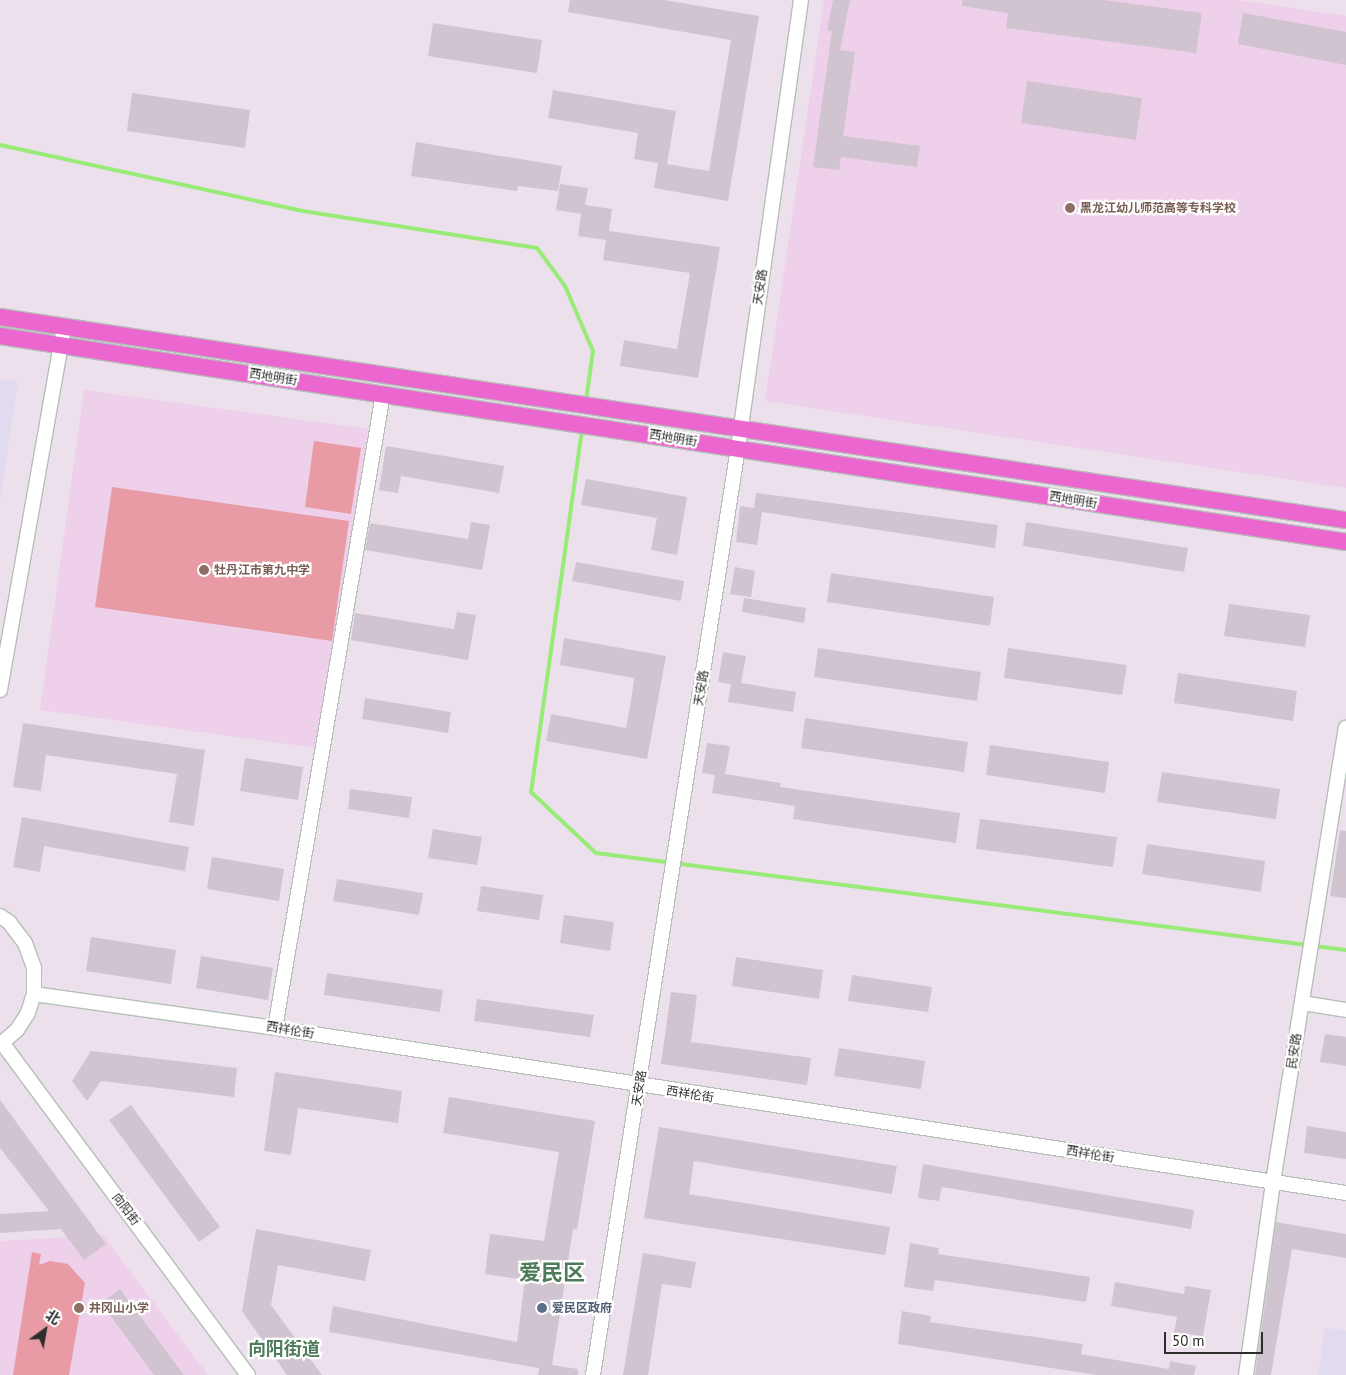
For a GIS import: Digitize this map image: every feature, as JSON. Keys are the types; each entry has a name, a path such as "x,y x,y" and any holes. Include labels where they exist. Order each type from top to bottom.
{"main road":[{"name":"西地明街","path":"0,317 1346,520"},
{"name":"西地明街","path":"0,336 1346,542"}],"street":[{"name":"天安路","path":"593,1375 640,1086 738,448 801,0"},
{"path":"0,690 64,326"},
{"path":"275,1028 383,394"},
{"name":"民安路","path":"1246,1375 1273,1182 1346,728"},
{"path":"0,916 9,922 25,943 34,968 34,994 28,1013 1,1044"},
{"name":"西祥伦街","path":"34,994 275,1028 640,1086 1346,1192"},
{"path":"1302,1003 1346,1010"},
{"name":"向阳街","path":"1,1044 248,1375"}],"shaded area":[{"name":"黑龙江幼儿师范高等专科学校","path":"824,0 1239,0 1346,16 1346,488 765,401"},
{"path":"0,379 18,382 0,502"},
{"name":"牡丹江市第九中学","path":"84,390 368,429 324,749 40,710"},
{"path":"314,441 361,448 351,514 305,507"},
{"path":"112,487 349,521 332,641 95,607"},
{"name":"井冈山小学","path":"103,1235 208,1375 0,1375 0,1241"},
{"path":"32,1252 41,1254 39,1265 50,1261 68,1264 85,1283 69,1375 13,1375"},
{"path":"1325,1328 1346,1331 1346,1375 1318,1375"}],"building":[{"path":"570,0 664,0 759,16 728,201 654,188 658,163 634,159 638,133 548,118 553,90 676,111 667,164 709,171 731,40 568,12"},
{"path":"833,0 850,0 840,50 855,52 843,136 920,146 917,167 841,157 839,170 813,167 832,31 827,30"},
{"path":"962,0 1104,0 1202,13 1196,53 1006,28 1008,13 962,6"},
{"path":"1243,13 1346,32 1346,65 1238,44"},
{"path":"433,23 542,40 537,73 428,56"},
{"path":"1027,81 1142,98 1136,140 1021,123"},
{"path":"132,93 250,110 245,148 127,131"},
{"path":"416,142 562,166 558,191 518,186 517,191 411,176"},
{"path":"560,184 588,188 585,205 612,209 609,231 720,247 698,378 620,366 624,340 677,349 690,273 603,260 606,240 578,236 581,214 556,210"},
{"path":"386,446 504,466 499,493 401,476 398,493 379,490"},
{"path":"586,479 687,497 677,555 651,550 657,518 581,505"},
{"path":"756,493 998,525 995,548 762,512 757,545 736,542 740,506 754,508"},
{"path":"471,522 490,525 482,570 365,550 370,523 468,539"},
{"path":"1026,522 1188,548 1184,572 1023,546"},
{"path":"576,562 684,581 681,601 572,581"},
{"path":"735,567 755,571 751,597 730,594"},
{"path":"831,573 994,597 990,626 827,602"},
{"path":"744,598 806,608 804,623 742,612"},
{"path":"1229,604 1310,615 1305,647 1224,636"},
{"path":"457,612 476,615 468,660 351,640 355,613 454,629"},
{"path":"564,638 666,656 647,759 546,741 551,714 626,728 632,695 634,678 560,665"},
{"path":"818,648 981,672 977,701 814,677"},
{"path":"1008,648 1127,665 1122,695 1004,678"},
{"path":"723,652 746,656 741,683 796,692 793,712 728,702 731,684 718,682"},
{"path":"1178,673 1297,691 1293,721 1174,703"},
{"path":"365,698 451,712 448,733 362,719"},
{"path":"805,718 968,742 964,772 801,748"},
{"path":"23,723 205,750 194,826 169,822 177,774 46,755 41,791 13,787"},
{"path":"707,743 730,746 725,774 781,783 780,787 960,813 956,843 793,819 795,806 712,793 715,775 702,773"},
{"path":"990,745 1109,762 1105,793 986,775"},
{"path":"245,758 303,767 298,800 240,791"},
{"path":"1162,772 1280,789 1276,819 1157,802"},
{"path":"350,789 412,797 409,818 348,809"},
{"path":"22,817 189,847 185,871 44,846 40,872 13,867"},
{"path":"980,819 1117,837 1113,867 976,849"},
{"path":"433,829 482,837 477,865 428,858"},
{"path":"1340,830 1346,831 1346,898 1330,896"},
{"path":"1147,844 1265,861 1261,892 1142,874"},
{"path":"212,857 284,869 279,901 207,889"},
{"path":"337,879 423,893 419,915 333,901"},
{"path":"481,886 543,895 539,920 477,911"},
{"path":"564,915 614,922 610,951 560,943"},
{"path":"91,937 176,950 171,984 86,971"},
{"path":"201,956 273,968 268,1000 196,988"},
{"path":"736,957 823,970 819,999 732,986"},
{"path":"327,973 443,990 440,1012 324,995"},
{"path":"852,975 932,987 928,1012 848,1001"},
{"path":"671,992 697,995 691,1042 811,1058 807,1085 661,1064"},
{"path":"477,999 594,1015 590,1037 474,1021"},
{"path":"1325,1034 1346,1037 1346,1066 1320,1062"},
{"path":"839,1048 925,1061 921,1089 834,1076"},
{"path":"91,1051 237,1068 234,1097 101,1081 87,1101 72,1081"},
{"path":"275,1072 402,1091 398,1123 298,1108 291,1155 264,1151"},
{"path":"449,1097 595,1121 577,1230 573,1229 552,1365 578,1369 578,1375 538,1375 539,1368 329,1332 333,1306 517,1342 525,1280 485,1274 490,1234 544,1241 559,1152 443,1133"},
{"path":"0,1100 106,1244 84,1260 61,1229 0,1233 0,1214 49,1211 0,1148"},
{"path":"131,1105 220,1227 199,1242 109,1120"},
{"path":"1307,1126 1346,1132 1346,1159 1304,1153"},
{"path":"659,1127 897,1166 892,1194 694,1161 689,1194 890,1227 885,1255 644,1218"},
{"path":"923,1164 1194,1210 1191,1229 942,1187 939,1201 918,1198"},
{"path":"1276,1222 1346,1234 1346,1258 1292,1249 1271,1375 1255,1375"},
{"path":"256,1229 371,1250 365,1281 278,1265 271,1305 322,1375 287,1375 242,1311"},
{"path":"910,1243 939,1248 938,1254 1090,1277 1086,1302 935,1280 933,1291 904,1287"},
{"path":"643,1253 696,1262 691,1288 662,1284 648,1375 623,1375"},
{"path":"1115,1282 1184,1294 1185,1286 1211,1290 1203,1336 1174,1332 1177,1317 1111,1306"},
{"path":"120,1289 184,1375 154,1375 101,1303"},
{"path":"902,1311 931,1316 930,1322 1083,1344 1081,1354 1169,1369 1170,1361 1196,1366 1194,1375 1097,1375 898,1344"}],"waterway":[{"path":"0,145 303,211 537,248 565,286 593,351 586,401"},
{"path":"582,430 531,792 596,853 1346,950"}],"place":[{"name":"黑龙江幼儿师范高等专科学校","path":"1070,208"},
{"name":"牡丹江市第九中学","path":"204,570"},
{"name":"井冈山小学","path":"79,1308"},
{"name":"爱民区政府","path":"542,1308"}],"district":[{"name":"爱民区","path":"552,1273"},
{"name":"向阳街道","path":"284,1349"}]}
